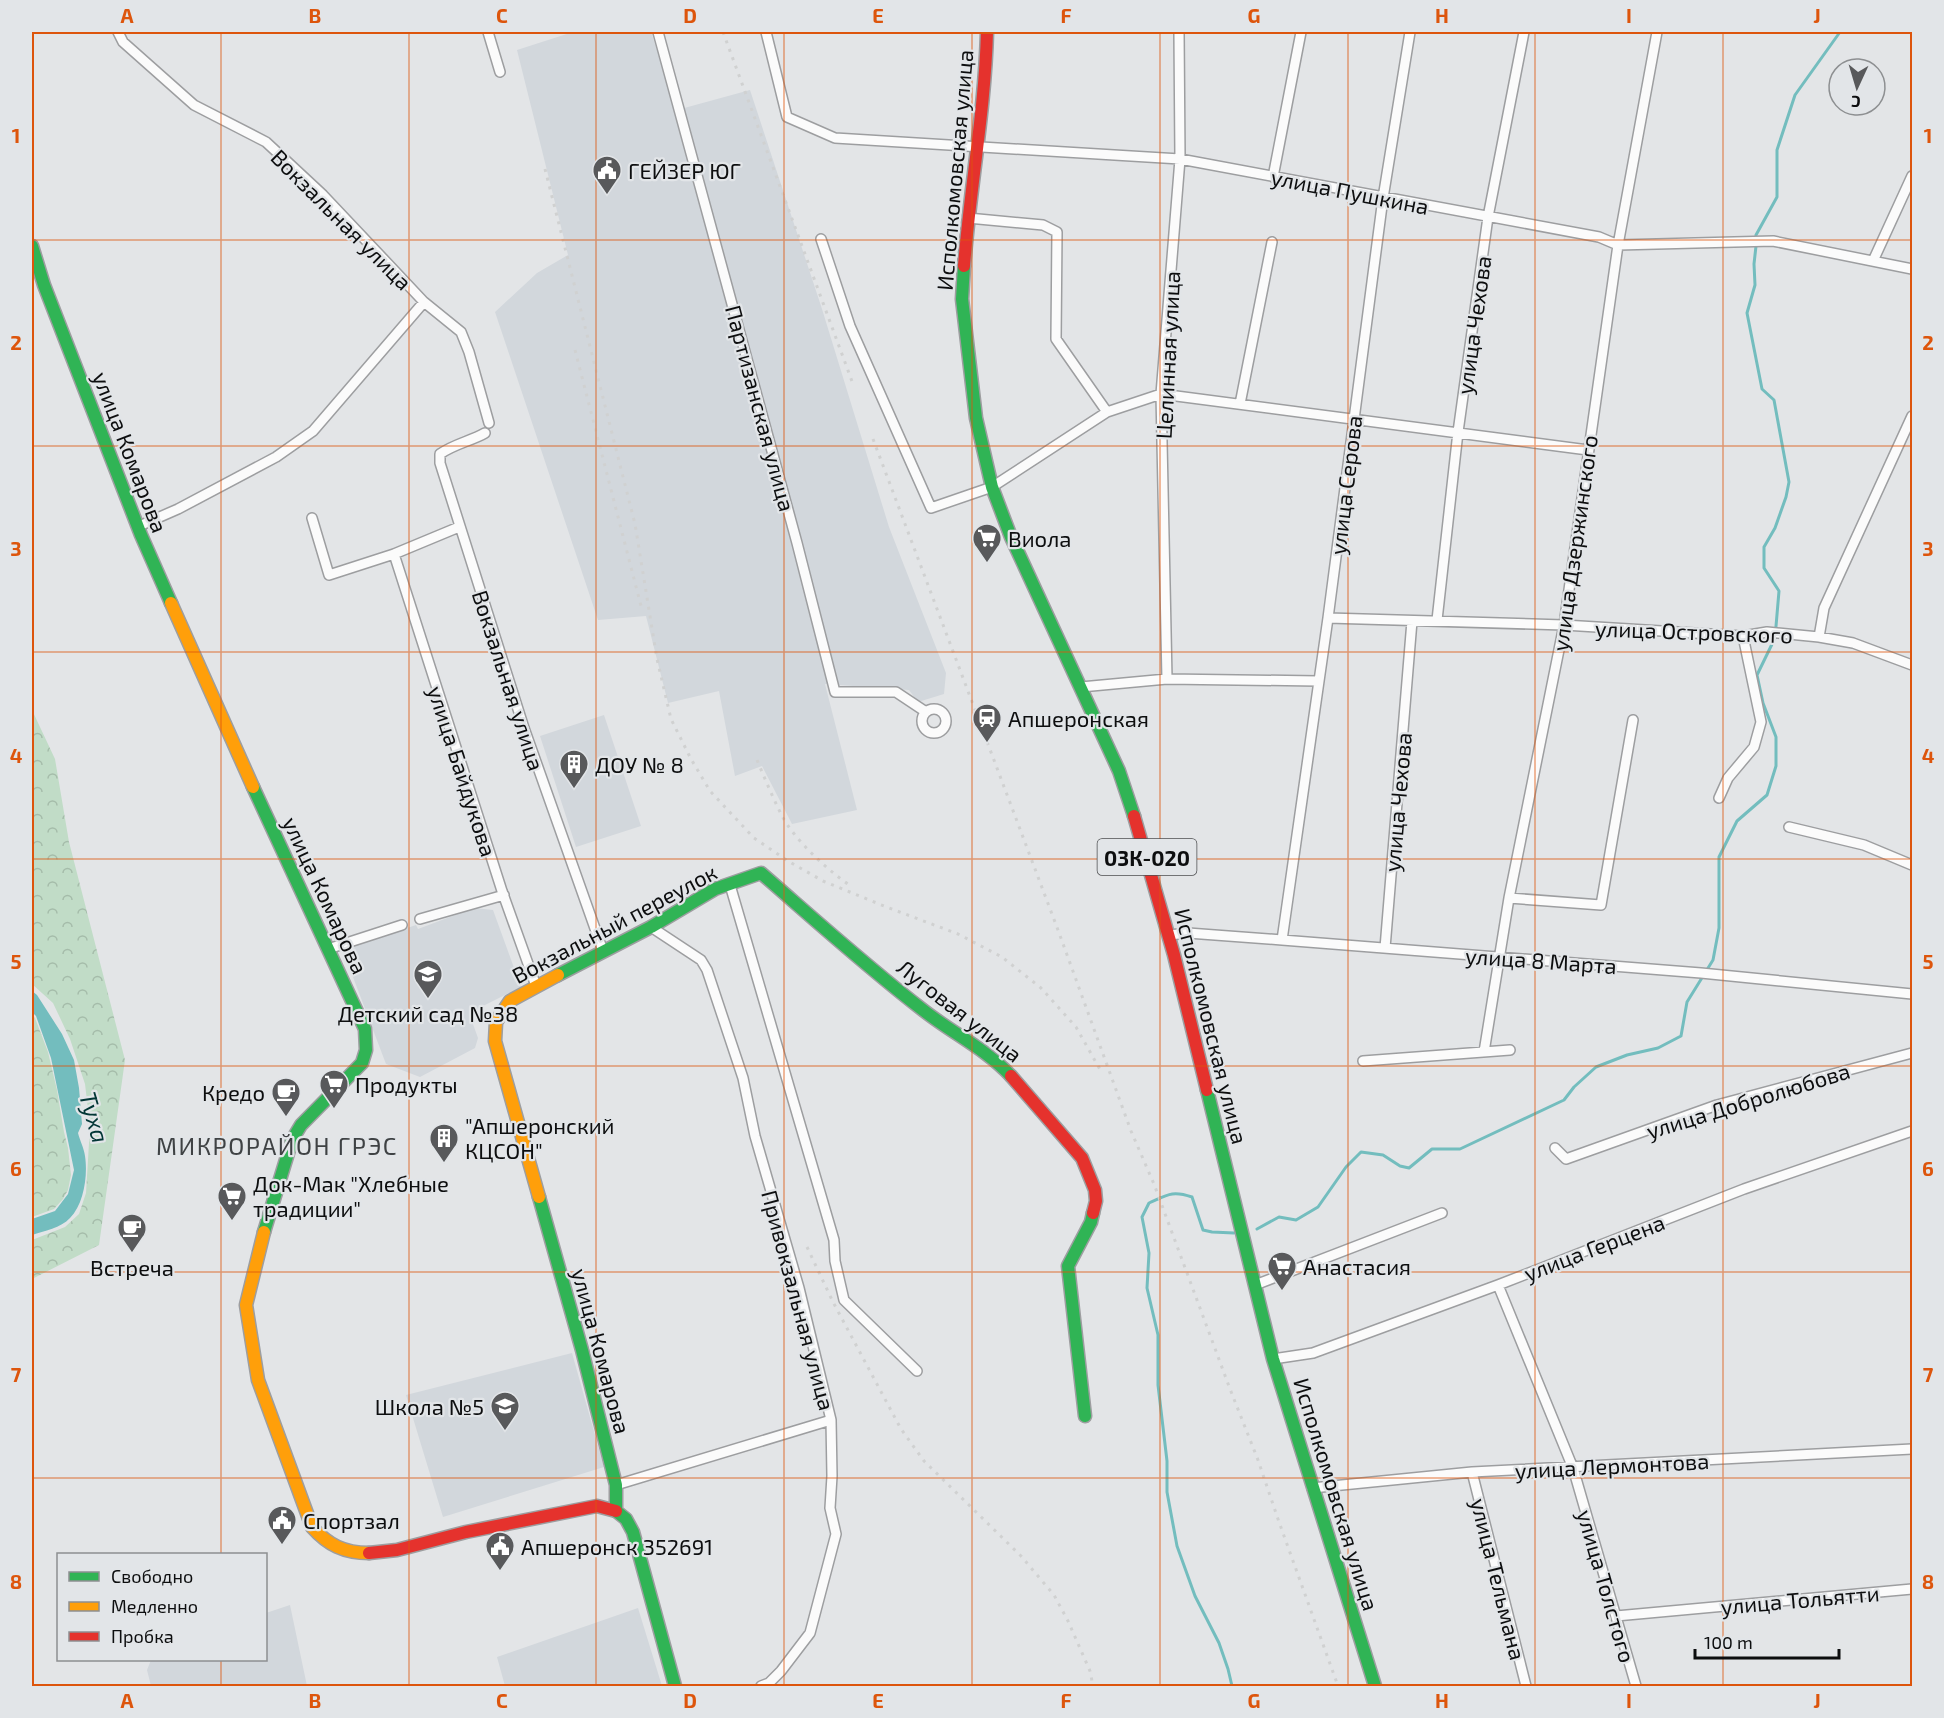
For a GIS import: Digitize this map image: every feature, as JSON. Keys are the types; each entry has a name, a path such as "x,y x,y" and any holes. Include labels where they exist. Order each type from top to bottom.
{"street":[{"name":"Вокзальная улица","path":"118,32 123,42 194,105 266,142 322,195 424,302 461,332 489,423"},
{"path":"488,32 500,72"},
{"name":"Партизанская улица","path":"658,32 798,543 835,692 896,692 926,712"},
{"name":"улица Пушкина","path":"766,32 787,117 835,138 1180,159 1599,237 1618,245 1773,241 1912,269"},
{"name":"Исполкомовская улица","path":"987,32 986,64 975,148 962,299 976,418 992,487 1011,537 1119,771 1141,837 1169,936 1274,1359 1375,1686"},
{"name":"Целинная улица","path":"1167,679 1161,394 1180,159 1179,32"},
{"path":"1273,177 1301,32"},
{"name":"улица Серова","path":"1282,940 1328,618 1383,198 1410,32"},
{"name":"улица Чехова","path":"1437,620 1458,432 1488,216 1524,32"},
{"name":"улица Дзержинского","path":"1484,1052 1509,898 1564,625 1618,245 1657,32"},
{"path":"1873,261 1912,176"},
{"path":"968,218 1043,225 1057,232 1056,339 1107,412"},
{"path":"821,239 850,326 931,508 992,487 1107,412 1161,394 1588,450"},
{"path":"1240,404 1272,242"},
{"name":"улица Комарова","path":"32,246 44,285 137,527 256,796 365,1029 366,1050 362,1063 301,1125 292,1140 262,1238 246,1305 258,1380 312,1527 323,1540 336,1548 359,1553 391,1550 597,1506 616,1511 616,1485 579,1341 495,1041 496,1022"},
{"path":"137,527 178,509 276,457 313,431 424,302"},
{"path":"1819,637 1824,609 1912,416"},
{"name":"Вокзальная улица","path":"485,433 449,448 440,454 440,463 524,728 603,951"},
{"path":"312,518 329,575 394,554 459,527"},
{"name":"улица Байдукова","path":"394,554 504,895 536,986"},
{"name":"улица Островского","path":"1328,618 1564,625 1743,636 1767,632 1783,633 1853,643 1912,665"},
{"name":"улица Чехова","path":"1385,948 1412,621"},
{"path":"1719,798 1728,778 1754,747 1761,722 1743,636"},
{"path":"1081,687 1167,679 1318,681"},
{"path":"1509,898 1601,905 1633,720"},
{"path":"1789,827 1864,845 1912,865"},
{"name":"Вокзальный переулок","path":"496,1022 510,1001 536,986 651,927 715,889 761,873"},
{"name":"Луговая улица","path":"761,873 924,1011 998,1062 1082,1158 1095,1190 1096,1201 1091,1222 1068,1266 1085,1416"},
{"name":"Привокзальная улица","path":"730,885 834,1240 835,1261 844,1300 917,1371"},
{"path":"420,919 504,895"},
{"path":"328,949 402,925"},
{"name":"Привокзальная улица","path":"651,927 701,960 707,970 743,1078 755,1136 799,1288 831,1420 830,1508 836,1534 810,1633 781,1671 769,1683 761,1686"},
{"name":"улица 8 Марта","path":"1169,936 1188,933 1385,948 1701,973 1912,994"},
{"path":"1363,1061 1510,1050"},
{"name":"улица Добролюбова","path":"1555,1148 1566,1159 1717,1105 1912,1053"},
{"name":"улица Герцена","path":"1274,1359 1313,1353 1498,1285 1744,1189 1912,1131"},
{"path":"1255,1285 1442,1213"},
{"name":"улица Толстого","path":"1498,1285 1573,1468 1636,1686"},
{"path":"616,1485 831,1420"},
{"name":"улица Лермонтова","path":"1312,1488 1472,1472 1912,1449"},
{"name":"улица Тельмана","path":"1472,1472 1526,1686"},
{"path":"616,1511 626,1519 633,1532 675,1686"},
{"name":"улица Тольятти","path":"1616,1616 1912,1589"}],"shaded area":[{"path":"573,32 651,32 677,110 750,90 822,309 889,527 946,673 944,694 918,702 909,690 825,684 857,810 792,824 762,766 735,776 719,691 668,703 646,616 598,620 495,312 537,273 568,255 517,50"},
{"path":"604,715 641,826 576,847 540,736"},
{"name":"Детский сад №38","path":"474,908 493,910 521,987 469,1013 478,1038 475,1048 420,1077 386,1064 345,956 357,945 416,925 418,929"},
{"name":"Школа №5","path":"572,1353 604,1467 443,1517 406,1395"},
{"path":"290,1605 307,1686 151,1686 147,1670 151,1661 267,1661 267,1613"},
{"path":"638,1608 662,1686 505,1686 497,1657"}],"green space":[{"path":"32,710 55,759 69,842 125,1060 99,1245 32,1279 32,1240 65,1227 79,1214 86,1193 90,1126 85,1084 70,1039 53,1003 32,984"},
{"path":"32,1015 48,1052 68,1148 71,1175 68,1190 54,1209 32,1217"}],"water":[{"path":"32,991 37,995 62,1034 74,1060 82,1124 78,1133 84,1153 86,1172 82,1197 70,1218 57,1227 32,1235 32,1219 55,1211 68,1194 74,1170 51,1058 36,1016 32,1012"}],"waterway":[{"path":"1756,235 1777,197 1777,150 1795,95 1840,32"},
{"path":"1257,1229 1279,1217 1296,1220 1318,1207 1346,1167 1361,1152 1383,1155 1400,1166 1409,1168 1432,1149 1460,1149 1564,1100 1574,1087 1596,1067 1627,1055 1658,1048 1681,1036 1687,1002 1713,960 1719,928 1719,857 1737,821 1767,795 1776,766 1776,737 1763,703 1757,675 1775,638 1779,591 1764,568 1764,547 1775,528 1789,482 1774,400 1762,389 1747,313 1755,285 1756,246"},
{"path":"1232,1686 1219,1643 1195,1596 1177,1546 1167,1492 1167,1461 1158,1385 1158,1335 1147,1288 1149,1253 1142,1217 1149,1203 1170,1194 1179,1194 1192,1197 1203,1230 1234,1233"}],"railway":[{"path":"723,32 853,384"},
{"path":"545,169 635,524 657,659 671,719 710,791 754,838 823,881 958,934 1002,957 1041,988 1076,1027 1102,1073"},
{"path":"575,350 641,606"},
{"path":"873,439 1058,930 1131,1131 1154,1184 1258,1460 1338,1686"},
{"path":"757,760 782,816 795,835 832,872 851,886"},
{"path":"807,1247 833,1302 901,1429 924,1461 1021,1556 1054,1595 1090,1671 1093,1686"}],"traffic: fast":[{"path":"32,246 44,285 141,535 171,603"},
{"path":"964,266 962,299 976,418 992,487 1011,537 1119,771 1134,816"},
{"path":"253,787 365,1029 366,1050 362,1063 301,1125 292,1140 264,1232"},
{"path":"558,975 651,927 715,889 761,873 882,977 934,1018 980,1049 1011,1076"},
{"path":"1207,1090 1273,1359 1375,1686"},
{"path":"539,1197 582,1350 616,1485 616,1511 626,1519 633,1532 675,1686"},
{"path":"1085,1416 1068,1266 1091,1222 1093,1213"}],"traffic: slow":[{"path":"171,603 253,787"},
{"path":"539,1197 495,1041 496,1022 510,1001 558,975"},
{"path":"264,1232 246,1305 258,1380 312,1527 324,1539 337,1547 369,1553"}],"traffic: jam":[{"path":"964,266 986,61 987,32"},
{"path":"1134,816 1174,955 1207,1090"},
{"path":"1011,1076 1082,1158 1095,1190 1096,1201 1093,1213"},
{"path":"369,1553 397,1550 466,1532 597,1506 616,1511"}],"place":[{"name":"ГЕЙЗЕР ЮГ","path":"607,196"},
{"name":"Виола","path":"987,564"},
{"name":"Апшеронская","path":"987,744"},
{"name":"ДОУ № 8","path":"574,790"},
{"name":"Детский сад №38","path":"428,1000"},
{"name":"Продукты","path":"334,1110"},
{"name":"Кредо","path":"286,1118"},
{"name":"\"Апшеронский КЦСОН\"","path":"444,1164"},
{"name":"Док-Мак \"Хлебные традиции\"","path":"232,1222"},
{"name":"Встреча","path":"132,1254"},
{"name":"Анастасия","path":"1282,1292"},
{"name":"Школа №5","path":"505,1432"},
{"name":"Спортзал","path":"282,1546"},
{"name":"Апшеронск 352691","path":"500,1572"}],"district":[{"name":"МИКРОРАЙОН ГРЭС","path":"277,1145"}],"water label":[{"name":"Туха","path":"95,1117"}]}
